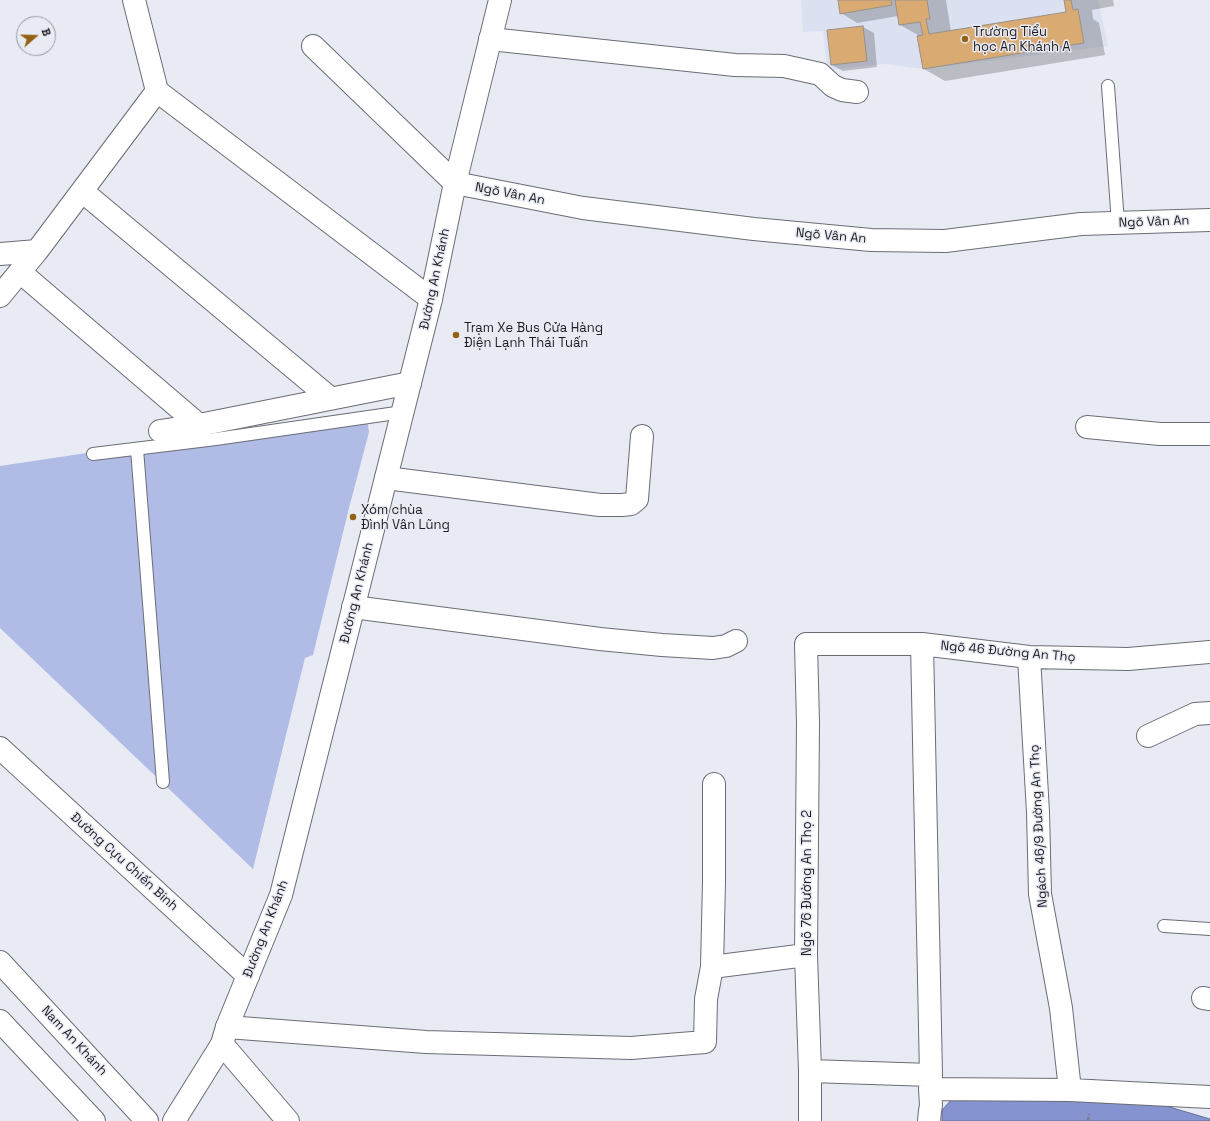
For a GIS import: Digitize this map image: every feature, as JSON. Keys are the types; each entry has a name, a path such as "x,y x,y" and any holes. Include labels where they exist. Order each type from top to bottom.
{"street":[{"path":"134,0 158,90 431,299"},
{"name":"Đường An Khánh","path":"174,1121 225,1036 281,895 431,299 455,183 500,0"},
{"path":"490,39 735,65 784,66 820,74 833,86 842,90 857,92"},
{"path":"313,46 455,183"},
{"path":"0,296 37,251 158,90"},
{"name":"Ngõ Vân An","path":"455,183 583,208 754,229 871,240 945,241 1081,224 1210,220"},
{"path":"82,191 330,398"},
{"path":"0,254 37,251"},
{"path":"20,272 199,425"},
{"path":"160,431 199,425 410,383"},
{"path":"1087,427 1160,434 1210,434"},
{"path":"386,478 600,505 622,506 631,504 637,499 642,436"},
{"path":"353,607 600,639 662,645 713,648 726,646 736,642"},
{"name":"Ngõ 46 Đường An Thọ","path":"806,644 922,644 1029,656 1128,659 1210,652"},
{"name":"Ngõ 76 Đường An Thọ 2","path":"806,644 808,730 806,955 810,1071 810,1121"},
{"path":"922,644 931,1105 930,1121"},
{"name":"Ngách 46/9 Đường An Thọ","path":"1029,656 1038,812 1040,894 1061,1008 1070,1090"},
{"path":"1148,736 1195,714 1210,713"},
{"name":"Đường Cựu Chiến Binh","path":"0,748 248,976"},
{"path":"225,1036 631,1048 705,1042 706,1000 712,967 714,784"},
{"path":"712,967 806,955"},
{"name":"Nam An Khánh","path":"0,962 147,1121"},
{"path":"0,1021 94,1121"},
{"path":"225,1036 288,1121"},
{"path":"810,1071 930,1082 1210,1097"}],"lane":[{"path":"1108,86 1118,223"},
{"path":"93,454 216,439 403,412"},
{"path":"137,449 163,782"},
{"path":"1164,926 1210,929"}],"shaded area":[{"name":"Trường Tiểu học An Khánh A","path":"801,0 1098,0 1108,46 923,69 883,64 827,70 823,31 803,32"},
{"path":"366,411 369,432 313,655 305,658 253,869 0,628 0,466"},
{"path":"953,1098 1054,1099 1166,1106 1210,1119 1210,1121 942,1121 942,1110"}],"building":[{"path":"838,0 891,0 892,5 840,14"},
{"path":"895,0 927,0 930,19 926,19 929,34 1066,12 1064,0 1071,0 1073,10 1078,9 1084,43 923,69 917,36 923,35 920,22 899,25"},
{"path":"863,26 867,61 831,65 827,30"}],"place":[{"name":"Trường Tiểu học An Khánh A","path":"965,39"},
{"name":"Trạm Xe Bus Cửa Hàng Điện Lạnh Thái Tuấn","path":"456,335"},
{"name":"Xóm chùa Đình Vân Lũng","path":"353,517"}]}
